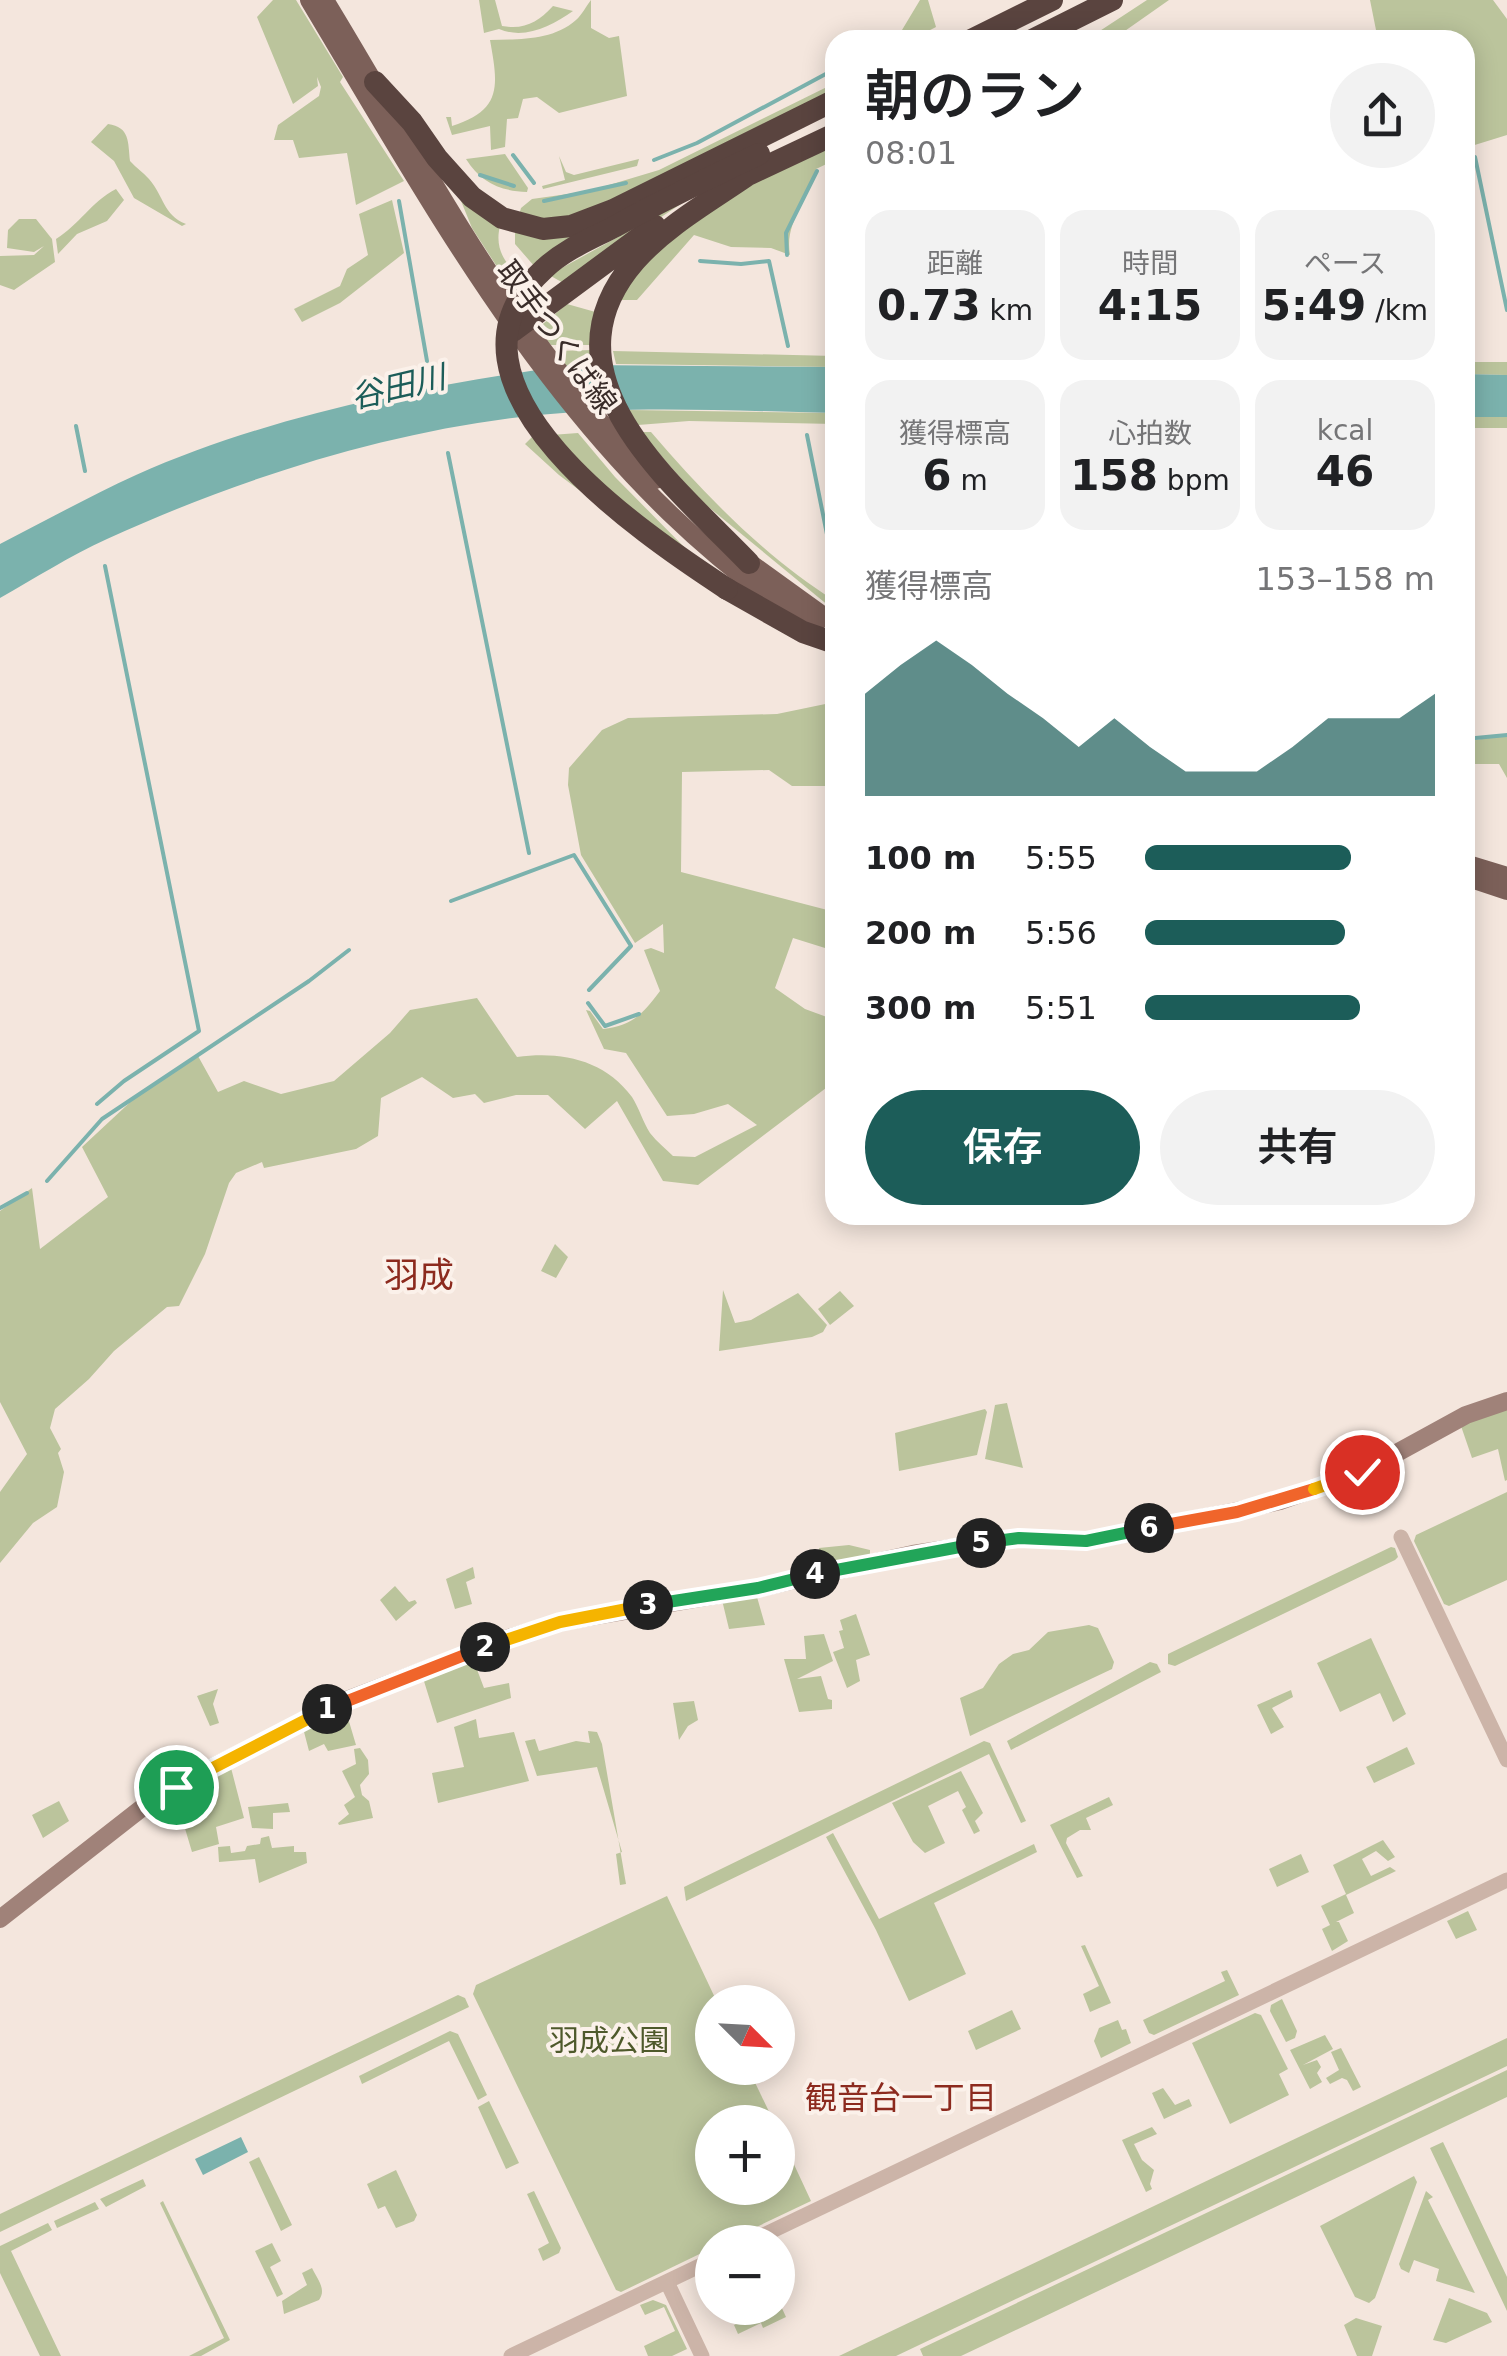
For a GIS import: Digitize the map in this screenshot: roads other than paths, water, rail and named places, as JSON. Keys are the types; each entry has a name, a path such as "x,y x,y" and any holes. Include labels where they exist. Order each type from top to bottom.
{"highway":[{"path":"991,30 1052,0"},
{"path":"1052,30 1112,0"},
{"path":"375,82 412,122 425,166 481,205 519,225 556,228 590,220 825,105"},
{"path":"825,120 578,245 542,270 522,294 511,318 507,344 518,398 591,488 641,530 727,589 803,632 825,639"},
{"path":"519,327 648,230 718,188 825,139"},
{"path":"745,177 665,232 627,271 604,320 600,352 611,400 631,434 659,471 749,562"}],"main road":[{"name":"取手つくば線","path":"309,0 425,166 519,327 596,438 665,510 740,574 825,635"},
{"path":"325,0 375,82"},
{"name":"取手つくば線","path":"519,327 628,452 673,497 749,562 825,617"},
{"path":"1475,866 1507,876"},
{"path":"1475,880 1507,891"},
{"path":"0,1919 133,1814 201,1773 353,1698 512,1637 574,1619 758,1588 913,1554 1019,1538 1086,1541 1237,1512 1362,1472 1466,1415 1507,1400"}],"street":[{"path":"1401,1536 1507,1760"},
{"path":"785,2225 1507,1880"},
{"path":"511,2356 695,2268"},
{"path":"667,2282 702,2356"}],"water":[{"path":"578,358 584,365 825,367 825,413 612,410 538,415 427,432 317,460 210,496 93,546 0,598 0,544 136,475 189,453 353,404 465,381 578,364"},
{"path":"1475,374 1507,375 1507,417 1475,417"},
{"path":"241,2137 248,2152 203,2175 195,2159"}],"waterway":[{"path":"654,160 697,143 825,74"},
{"path":"513,155 534,183"},
{"path":"1475,157 1507,310"},
{"path":"787,255 786,233 817,171"},
{"path":"480,175 514,186"},
{"path":"544,201 626,183"},
{"name":"谷田川","path":"399,201 427,361"},
{"path":"700,261 769,261 788,346"},
{"path":"76,426 85,471"},
{"path":"807,435 825,524"},
{"path":"448,453 529,853"},
{"path":"97,1104 199,1031 105,566"},
{"path":"1475,738 1507,735"},
{"path":"451,901 574,855 631,946 589,990"},
{"path":"47,1181 102,1119 349,950"},
{"path":"588,1003 605,1026 639,1014"},
{"path":"0,1208 27,1193"}],"district":[{"name":"羽成","path":"419,1275"},
{"name":"観音台一丁目","path":"901,2098"}],"park label":[{"name":"羽成公園","path":"609,2040"}]}
